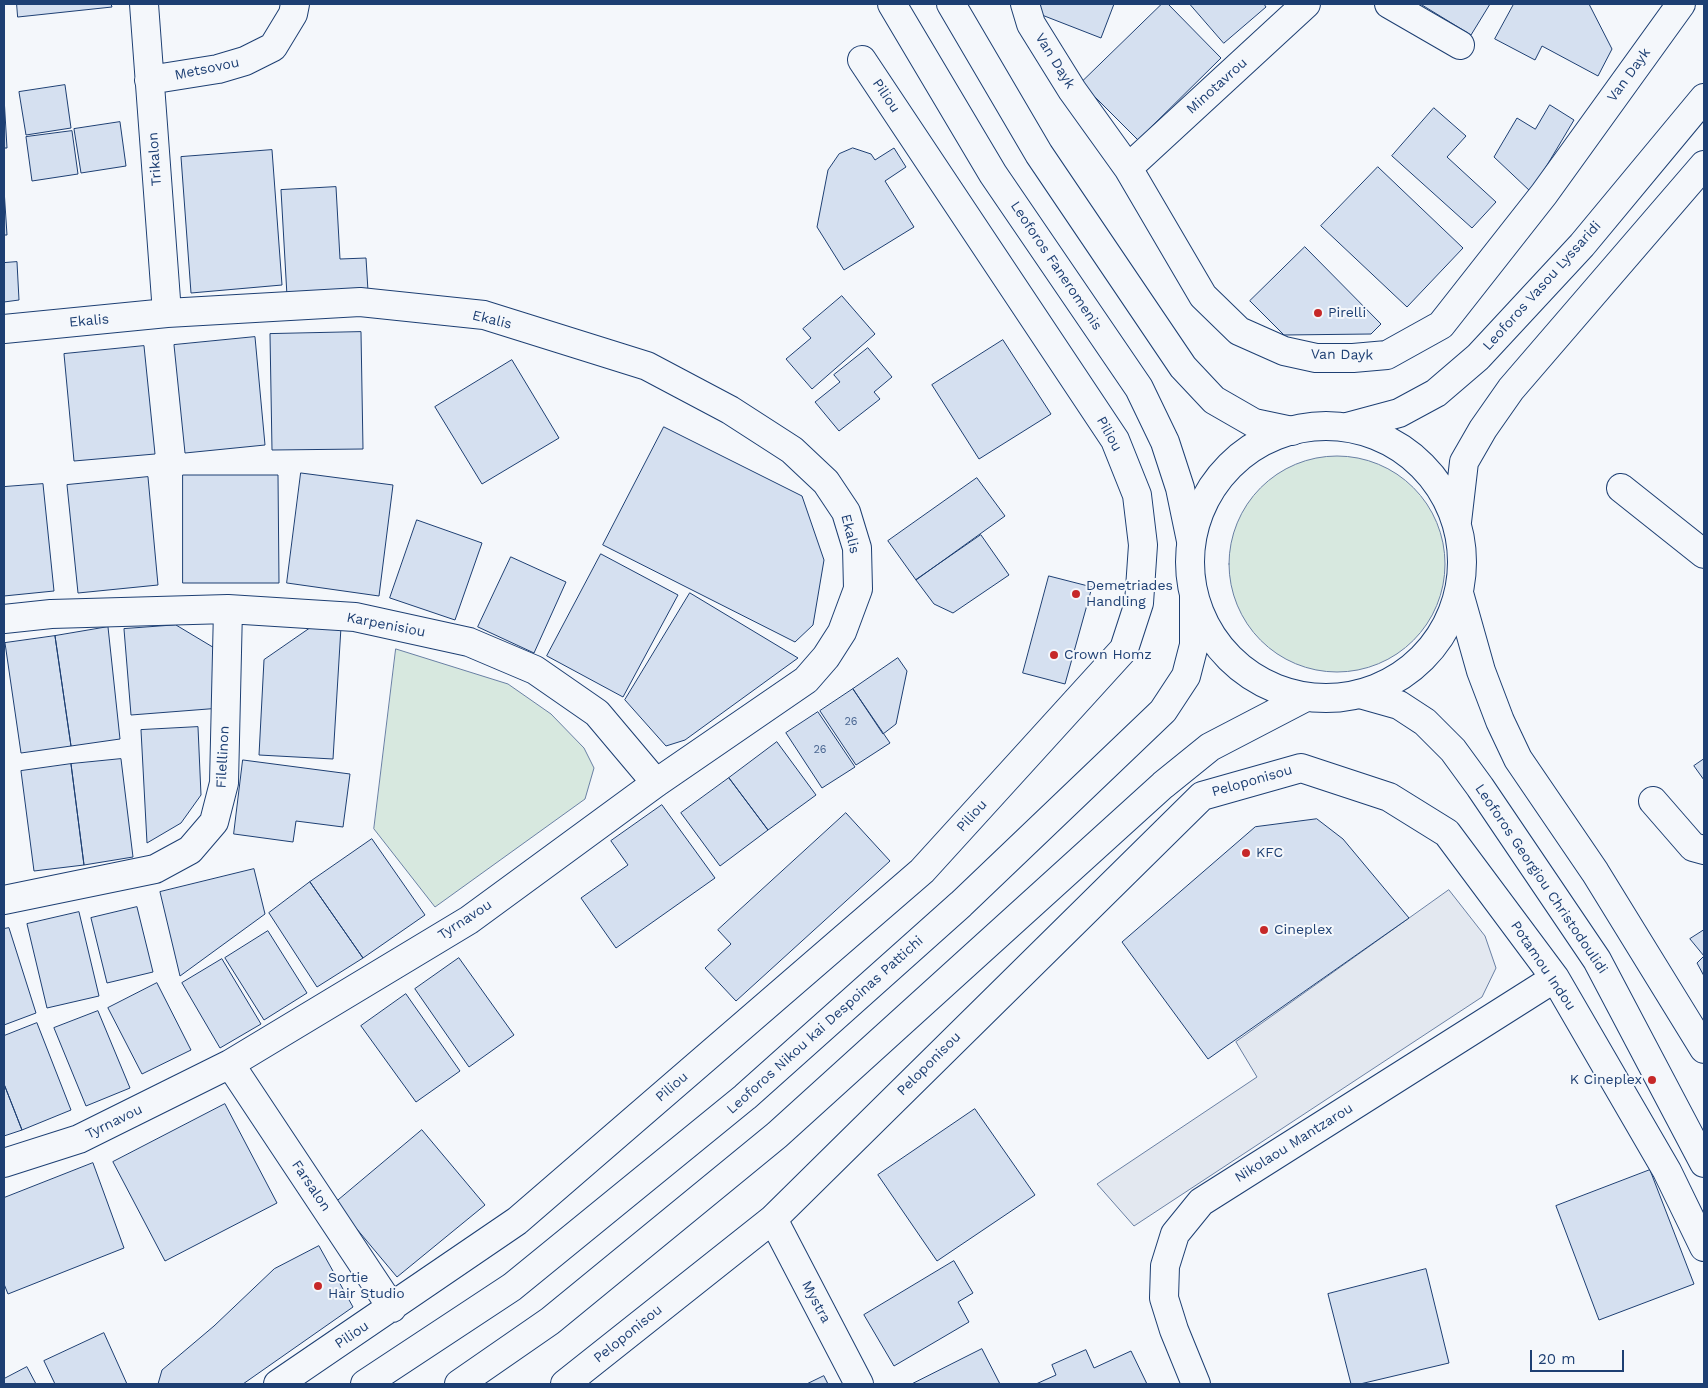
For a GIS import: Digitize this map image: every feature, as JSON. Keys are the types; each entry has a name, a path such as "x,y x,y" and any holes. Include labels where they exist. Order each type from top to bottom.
{"street":[{"name":"Trikalon","path":"144,4 167,313"},
{"name":"Metsovou","path":"149,80 218,69 245,61 273,47 293,14 295,4"},
{"name":"Leoforos Faneromenis","path":"892,4 993,174 1139,388 1165,442 1180,488 1191,541"},
{"path":"951,4 1039,154 1183,367 1214,400 1254,423 1292,431"},
{"name":"Van Dayk","path":"1025,4 1031,24 1062,73 1128,168 1203,296 1239,331 1284,351 1316,358 1352,358 1387,355 1441,325 1544,194 1675,6"},
{"name":"Minotavrou","path":"1128,168 1306,4"},
{"path":"1388,4 1460,45"},
{"name":"Piliou","path":"278,1384 517,1221 922,871 1124,649 1139,603 1143,545 1137,495 1115,440 862,60"},
{"name":"Leoforos Vasou Lyssaridi","path":"1345,428 1399,413 1429,397 1478,357 1582,245 1704,98"},
{"path":"1457,522 1464,462 1483,429 1511,389 1704,165"},
{"name":"Ekalis","path":"4,329 167,313 360,302 484,315 647,366 730,410 792,450 826,482 846,512 857,548 858,589"},
{"path":"1319,427 1345,428 1370,433 1394,444 1415,459 1433,477 1447,498 1457,522 1462,546 1463,570 1459,594 1449,621 1434,646 1413,668 1388,684 1360,694 1333,698 1306,697 1280,690 1256,679 1234,663 1216,644 1202,621 1194,596 1190,569 1191,541 1197,517 1209,493 1225,472 1244,454 1267,440 1292,431 1319,427"},
{"path":"1621,488 1704,554"},
{"name":"Tyrnavou","path":"4,1163 79,1139 230,1064 468,920 656,783 806,680 826,658 842,632 858,589"},
{"path":"1459,594 1481,671 1500,721 1518,759 1595,872 1704,1049"},
{"name":"Leoforos Nikou kai Despoinas Pattichi","path":"364,1384 520,1281 745,1096 990,876 1163,711 1186,676 1194,645 1194,596"},
{"name":"Karpenisiou","path":"4,620 51,614 228,610 355,617 469,642 535,670 597,713 656,783"},
{"name":"Filellinon","path":"4,900 155,870 190,850 214,822 224,783 228,610"},
{"name":"Leoforos Georgiou Christodoulidi","path":"1360,694 1399,705 1425,722 1453,750 1470,772 1597,960 1704,1163"},
{"path":"458,1384 550,1321 777,1135 1157,791 1210,747 1306,697"},
{"name":"Potamou Indou","path":"1301,768 1389,797 1447,833 1555,978 1667,1171 1704,1247"},
{"name":"Peloponisou","path":"565,1384 773,1219 1202,796 1301,768"},
{"path":"1653,801 1693,847 1704,850"},
{"name":"Nikolaou Mantzarou","path":"1196,1384 1174,1330 1164,1298 1165,1266 1175,1234 1201,1202 1555,978"},
{"name":"Farsalon","path":"230,1064 392,1308"},
{"name":"Mystra","path":"773,1219 859,1384"}],"shaded area":[{"path":"1326,456 1348,456 1378,464 1397,474 1414,487 1427,504 1437,523 1445,553 1445,575 1437,605 1427,624 1414,641 1397,654 1368,668 1348,672 1326,672 1306,668 1286,659 1268,648 1253,633 1233,595 1229,575 1229,553 1233,533 1242,513 1253,495 1268,480 1306,460"},
{"path":"396,649 508,684 551,714 584,748 594,768 585,799 435,907 374,829"},
{"path":"1449,890 1485,936 1496,968 1482,997 1134,1226 1097,1184 1257,1077 1236,1042"}],"building":[{"path":"17,4 111,4 112,7 18,17"},
{"path":"1031,4 1114,4 1101,38 1029,10"},
{"path":"1162,4 1168,4 1221,58 1138,140 1081,83"},
{"path":"1190,4 1264,4 1266,7 1224,43"},
{"path":"1423,4 1490,4 1471,35"},
{"path":"1514,4 1589,4 1612,49 1598,76 1542,46 1535,60 1495,39"},
{"path":"65,85 71,128 26,135 19,92"},
{"path":"4,97 7,148 4,148"},
{"path":"1550,105 1574,120 1531,192 1494,157 1517,118 1535,129"},
{"path":"1434,108 1466,136 1447,157 1496,202 1472,228 1392,156"},
{"path":"120,122 126,166 81,173 74,129"},
{"path":"72,131 78,174 32,181 26,137"},
{"path":"853,148 871,154 875,160 894,148 906,167 885,181 914,227 844,270 817,227 828,170 839,154"},
{"path":"272,150 282,285 191,293 181,157"},
{"path":"1378,167 1463,248 1407,307 1321,226"},
{"path":"336,187 340,259 366,258 368,291 287,296 281,190"},
{"path":"4,189 7,235 4,235"},
{"path":"1305,247 1381,324 1371,334 1284,335 1250,301"},
{"path":"17,262 19,300 4,302 4,263"},
{"path":"842,296 875,334 812,389 786,359 811,338 803,329"},
{"path":"361,332 363,449 272,450 270,334"},
{"path":"255,337 265,445 185,453 174,345"},
{"path":"1003,340 1051,414 979,459 932,385"},
{"path":"144,346 155,454 74,461 64,354"},
{"path":"868,348 892,377 874,392 880,399 839,431 815,402 840,382 834,375"},
{"path":"512,360 559,438 482,484 435,407"},
{"path":"664,427 802,496 824,560 813,625 795,642 603,545"},
{"path":"301,473 393,485 379,596 287,583"},
{"path":"183,475 278,475 279,583 183,583"},
{"path":"148,477 158,585 78,593 67,485"},
{"path":"977,478 1005,516 916,580 888,541"},
{"path":"43,484 54,591 4,596 4,487"},
{"path":"417,520 482,543 455,620 390,598"},
{"path":"981,535 1009,575 953,613 934,604 916,580"},
{"path":"601,554 678,595 623,697 547,656"},
{"path":"511,557 566,582 534,653 478,627"},
{"path":"1049,576 1092,587 1065,684 1023,673"},
{"path":"690,593 798,658 685,740 666,746 625,700"},
{"path":"176,625 216,649 221,708 131,715 124,629"},
{"path":"313,626 341,627 333,759 259,755 264,660"},
{"path":"108,627 120,739 71,746 55,636"},
{"path":"55,636 71,746 21,753 5,643"},
{"path":"898,658 907,671 896,724 883,734 853,689"},
{"path":"853,689 890,743 856,765 820,711"},
{"path":"818,712 855,767 822,788 786,733"},
{"path":"198,727 201,795 181,823 147,843 141,730"},
{"path":"777,742 816,795 768,830 729,778"},
{"path":"121,759 133,857 84,865 71,764"},
{"path":"1704,759 1704,780 1694,766"},
{"path":"243,760 350,774 343,827 296,821 293,842 234,834"},
{"path":"71,764 84,865 34,871 21,771"},
{"path":"729,778 768,830 720,866 681,813"},
{"path":"662,805 715,878 616,948 581,898 628,865 611,841"},
{"path":"846,813 890,861 736,1001 705,968 731,944 718,930"},
{"name":"Cineplex","path":"1317,819 1343,839 1409,918 1208,1059 1122,942 1255,827"},
{"path":"372,839 425,915 363,958 310,882"},
{"path":"254,869 265,914 180,976 160,892"},
{"path":"310,882 363,958 317,987 269,913"},
{"path":"137,907 153,972 107,983 91,918"},
{"path":"79,912 99,996 47,1008 27,924"},
{"path":"9,928 36,1013 4,1025 4,929"},
{"path":"1704,930 1704,956 1690,939"},
{"path":"268,931 307,993 264,1020 225,958"},
{"path":"1704,956 1704,976 1697,963"},
{"path":"459,958 514,1035 469,1067 415,989"},
{"path":"222,959 261,1024 220,1048 182,983"},
{"path":"157,983 191,1050 142,1074 108,1008"},
{"path":"406,994 460,1071 416,1102 361,1026"},
{"path":"98,1011 130,1088 86,1106 54,1028"},
{"path":"37,1023 71,1110 22,1130 4,1084 4,1036"},
{"path":"4,1084 22,1130 4,1136"},
{"path":"225,1104 277,1203 165,1261 113,1162"},
{"path":"975,1109 1035,1195 937,1261 878,1175"},
{"path":"422,1130 485,1205 397,1277 335,1203"},
{"path":"93,1163 124,1248 8,1294 4,1284 4,1198"},
{"path":"1650,1170 1694,1284 1599,1320 1556,1206"},
{"path":"319,1246 353,1307 243,1384 158,1384 162,1370 214,1326 274,1269"},
{"path":"954,1261 973,1293 958,1302 969,1322 894,1366 864,1315"},
{"path":"1426,1269 1449,1363 1360,1384 1351,1384 1328,1294"},
{"path":"104,1333 127,1384 55,1384 44,1361"},
{"path":"982,1349 1000,1384 912,1384"},
{"path":"1086,1350 1094,1368 1131,1351 1147,1384 1036,1384 1056,1375 1052,1365"},
{"path":"27,1367 36,1384 4,1384 4,1379"},
{"path":"824,1376 828,1384 807,1384"}],"place":[{"name":"Pirelli","path":"1318,313"},
{"name":"Demetriades Handling","path":"1076,594"},
{"name":"Crown Homz","path":"1054,655"},
{"name":"KFC","path":"1246,853"},
{"name":"Cineplex","path":"1264,930"},
{"name":"K Cineplex","path":"1652,1080"},
{"name":"Sortie Hair Studio","path":"318,1286"}]}
